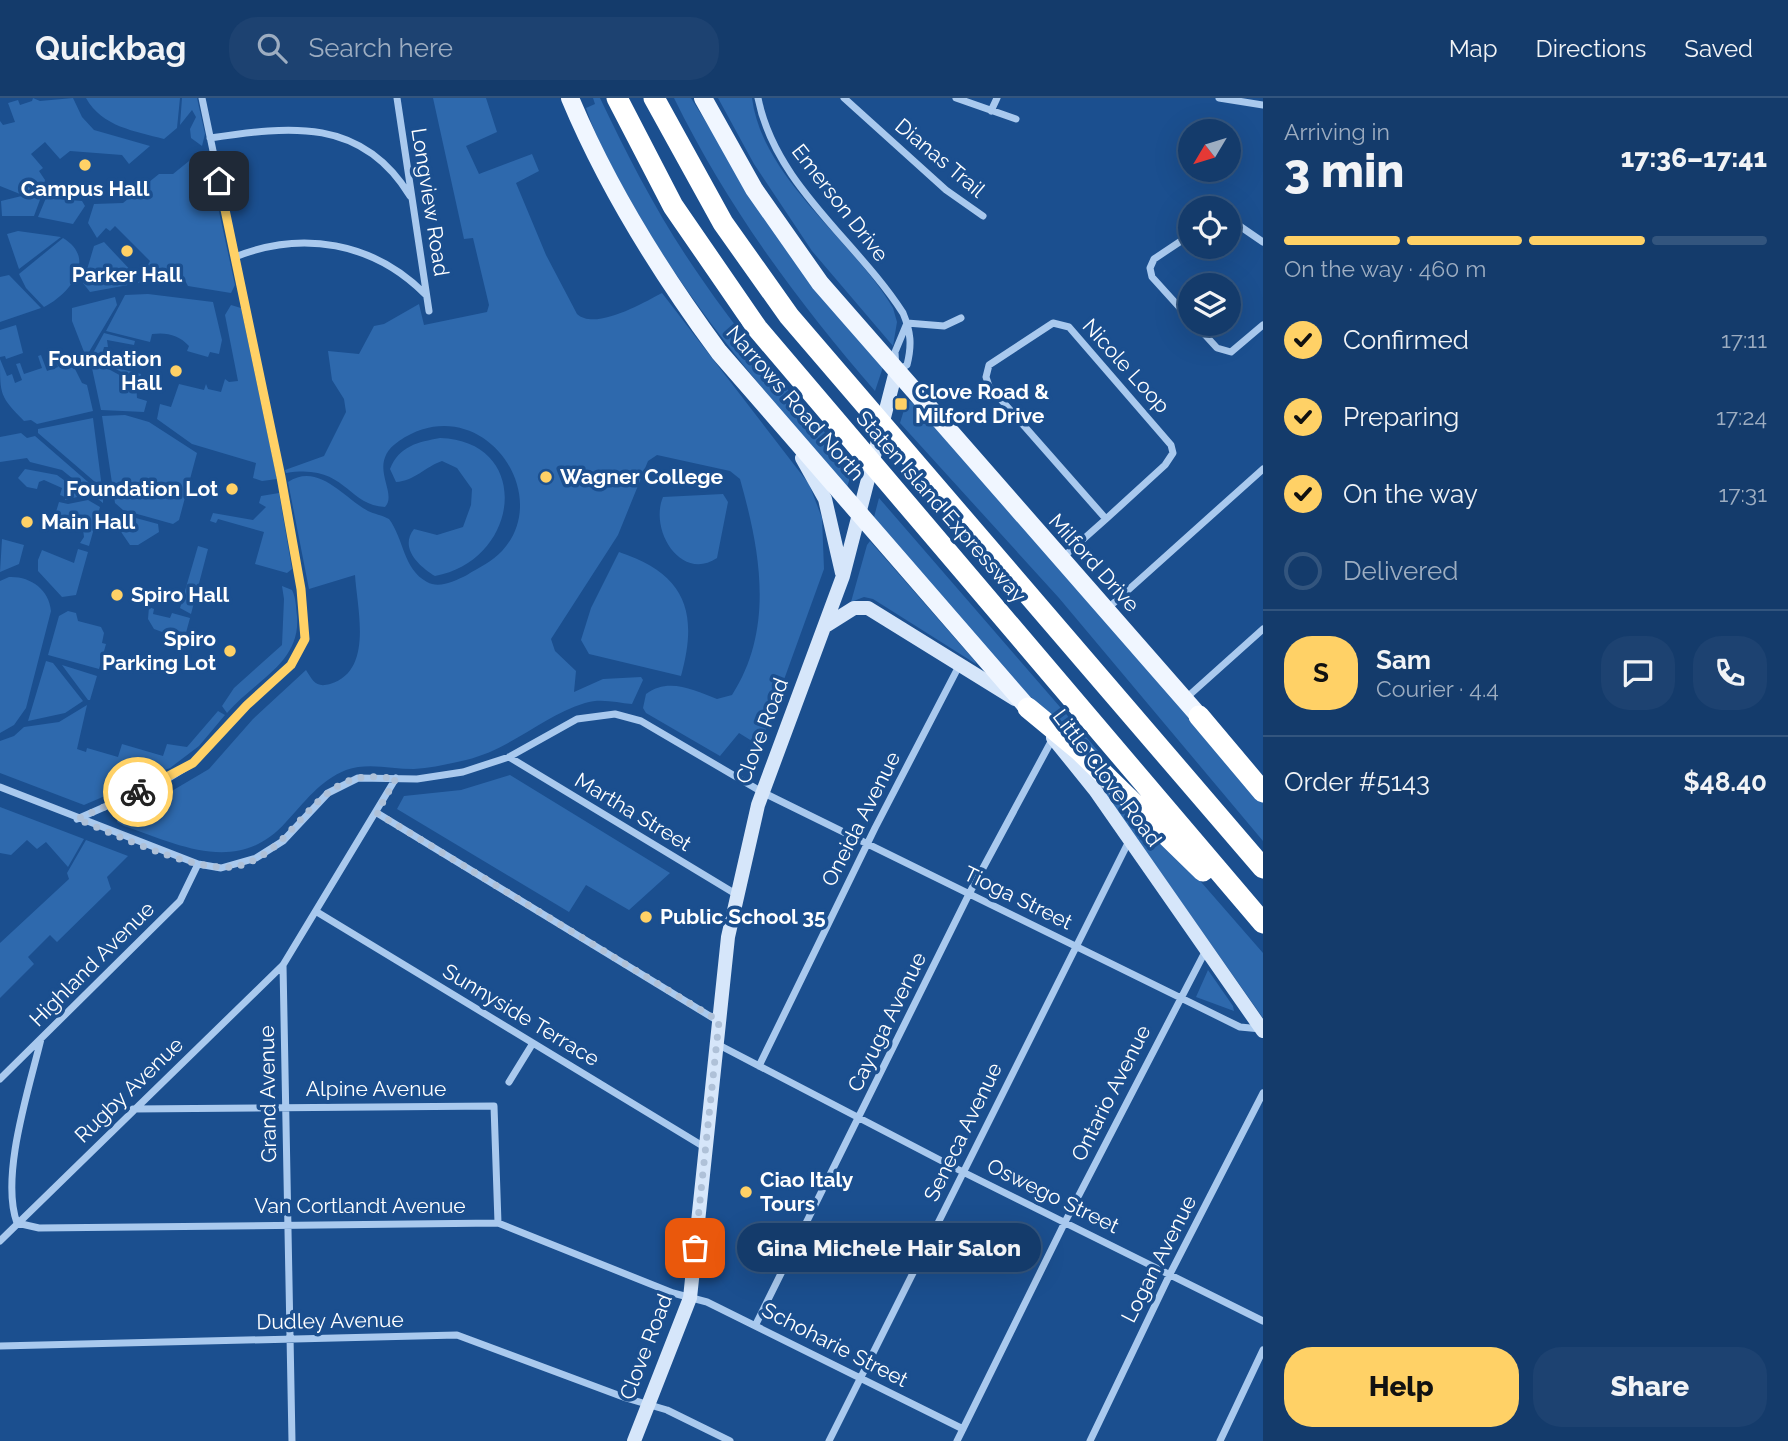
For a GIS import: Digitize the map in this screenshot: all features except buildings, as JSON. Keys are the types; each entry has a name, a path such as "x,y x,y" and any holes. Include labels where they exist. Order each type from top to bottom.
{"highway":[{"name":"Staten Island Expressway","path":"617,98 683,221 757,328 1263,923"},
{"name":"Staten Island Expressway","path":"654,98 723,223 789,316 1263,869"},
{"path":"1028,708 1080,751 1230,901 1263,923"},
{"path":"1199,716 1263,792"}],"main road":[{"name":"Narrows Road North","path":"570,98 619,199 652,255 719,352 766,409 860,506 1028,708"},
{"path":"703,98 742,169 788,240 820,283 896,371"},
{"name":"Clove Road","path":"634,1441 690,1298 728,937 762,792 827,625 843,576 896,371"},
{"name":"Milford Drive","path":"896,371 1199,716 1229,742 1263,780"},
{"path":"766,409 807,465 823,493 843,576"},
{"name":"Little Clove Road","path":"827,625 854,608 868,608 1028,708 1129,840 1262,1030"}],"street":[{"path":"77,819 163,781 193,763 247,705 291,665 305,639 301,589 287,509 202,98"},
{"name":"Longview Road","path":"397,98 429,311"},
{"name":"Emerson Drive","path":"758,98 765,128 783,161 891,295 907,323 912,335 911,351 907,365 896,371"},
{"name":"Dianas Trail","path":"844,98 946,190 984,216"},
{"path":"956,98 1016,119"},
{"path":"991,111 997,98"},
{"path":"1219,98 1263,105"},
{"path":"210,138 290,129 336,135 381,160 410,196"},
{"path":"1241,227 1263,242"},
{"path":"235,257 281,243 342,246 381,260 426,294"},
{"path":"1178,243 1154,259 1150,268 1152,277 1178,306"},
{"path":"896,371 895,352 907,323 944,326 961,318"},
{"name":"Nicole Loop","path":"1061,559 1106,519 1165,465 1173,453 1171,445 1069,327 1061,322 1053,323 989,365 986,377 989,386 1106,519"},
{"path":"1206,336 1217,348 1227,352 1238,349 1263,326"},
{"path":"1256,332 1263,340"},
{"path":"1106,610 1263,469"},
{"path":"1184,699 1263,629"},
{"name":"Oneida Avenue","path":"759,1066 867,844 960,664"},
{"name":"Tioga Street","path":"0,787 198,864 221,868 240,864 283,841 328,793 358,778 438,777 509,757 576,719 602,713 615,714 640,721 762,792 1240,1027 1262,1030"},
{"name":"Cayuga Avenue","path":"756,1324 969,894 1053,738"},
{"name":"Martha Street","path":"509,757 739,897"},
{"path":"283,965 396,778"},
{"path":"377,813 719,1021"},
{"name":"Seneca Avenue","path":"829,1441 1129,840"},
{"name":"Highland Avenue","path":"0,1079 180,901 198,864"},
{"name":"Sunnyside Terrace","path":"317,912 706,1148"},
{"name":"Ontario Avenue","path":"957,1441 1065,1222 1206,950"},
{"name":"Grand Avenue","path":"283,965 292,1441"},
{"name":"Rugby Avenue","path":"0,1241 283,965"},
{"path":"17,1223 11,1210 12,1155 41,1040"},
{"path":"509,1082 533,1043"},
{"name":"Oswego Street","path":"716,1043 963,1172 1263,1321"},
{"name":"Logan Avenue","path":"1090,1441 1170,1274 1263,1093"},
{"name":"Alpine Avenue","path":"132,1110 494,1106 498,1223"},
{"name":"Van Cortlandt Avenue","path":"17,1223 39,1228 498,1223 690,1298"},
{"name":"Schoharie Street","path":"690,1298 707,1302 756,1324 963,1429"},
{"name":"Dudley Avenue","path":"0,1346 457,1335 667,1410 730,1441"},
{"path":"1220,1441 1263,1350"}],"shaded area":[{"path":"33,98 40,101 73,98 82,117 94,130 150,146 129,164 122,155 70,151 60,159 45,142 31,154 43,168 39,171 45,180 42,191 20,194 0,186 0,121 3,125 15,122 8,103 18,100 20,105 32,101"},
{"path":"86,98 180,98 177,128 164,139 131,130 101,116"},
{"path":"182,98 197,98 205,134 202,146 191,138 190,129 196,117 192,110 180,125"},
{"path":"433,98 486,98 497,132 466,146 479,174 532,154 539,171 516,183 546,255 577,314 595,319 607,317 632,309 662,293 809,484 822,518 824,569 760,746 739,733 720,756 646,713 643,708 646,694 663,686 681,687 717,699 732,695 746,669 759,616 758,561 740,479 730,471 657,455 648,461 618,535 551,639 555,651 576,671 574,692 603,679 641,677 643,680 632,704 603,701 585,703 556,715 483,755 460,761 414,769 371,766 346,770 320,786 268,838 248,848 228,852 208,851 166,841 124,826 117,822 118,816 165,795 209,769 253,719 306,670 315,683 325,685 344,677 353,666 360,637 355,575 309,589 288,482 299,477 320,479 368,511 389,519 408,562 419,576 432,584 452,582 490,561 502,551 516,527 520,502 514,476 501,454 481,437 456,427 429,428 399,441 389,450 383,468 388,494 385,507 372,505 321,474 286,473 285,470 324,456 346,412 344,399 332,380 328,351 359,354 374,326 384,324 419,304 424,325 487,312 489,305 473,238 464,239"},
{"path":"593,98 600,98 658,210 717,300 774,373 854,466 847,487 757,382 675,273 650,234 599,141 586,108 595,104"},
{"path":"674,98 691,98 751,194 883,367 875,391 818,322 765,251 717,177"},
{"path":"718,98 752,98 759,127 790,182 856,258 893,308 897,322 893,346 812,251 754,164"},
{"path":"194,157 204,161 210,170 235,285 231,293 188,286 182,275 159,273 157,280 138,283 150,261 115,226 110,231 106,228 97,238 88,223 94,204 123,203 159,174 173,174"},
{"path":"30,194 41,197 34,216 2,216 1,201"},
{"path":"46,198 82,201 85,206 73,224 38,217"},
{"path":"18,231 61,237 19,269 7,234"},
{"path":"63,238 73,246 79,266 71,285 44,307 26,288 19,274"},
{"path":"104,242 135,275 128,285 90,292 83,283 94,246"},
{"path":"9,275 41,308 0,322 0,277"},
{"path":"148,294 213,302 222,340 219,354 210,352 208,357 187,351 189,346 185,342 168,334 152,334 150,342 106,331 125,295"},
{"path":"115,297 117,305 86,357 72,321 72,308"},
{"path":"231,305 241,308 277,479 262,481 253,478 256,463 192,444 157,419 160,404 171,407 179,384 204,390 206,384 208,389 221,392 225,379 229,382 238,381 225,315"},
{"path":"16,325 23,353 6,359 5,356 0,357 0,330"},
{"path":"104,333 135,341 134,345 107,340 108,347 104,347 101,361 114,365 118,362 117,368 141,374 140,381 91,357"},
{"path":"41,355 47,371 58,367 55,359 68,355 82,383 87,385 93,411 37,424 31,420 24,421 16,413 1,388 0,359 7,376 12,374 15,383 22,380 16,364 20,363 24,374 42,368 38,356"},
{"path":"90,359 136,384 137,398 147,401 144,412 101,410"},
{"path":"907,400 914,403 1263,801 1263,841 1059,598 900,423"},
{"path":"125,415 149,422 197,453 179,520 173,524 123,510 115,503 102,416"},
{"path":"93,418 102,488 38,433 38,429"},
{"path":"21,433 27,438 35,436 103,495 103,503 62,470 30,462 27,458 0,462 0,437"},
{"path":"440,438 470,444 491,459 502,479 505,502 499,526 485,548 464,566 435,576 413,556 410,536 414,529 437,535 463,527 471,505 472,489 457,468 442,461 396,482 390,469 399,455 410,446"},
{"path":"25,469 57,475 76,489 77,497 65,500 65,497 60,495 62,488 44,480 39,482 37,489 27,487 18,478"},
{"path":"279,493 292,569 287,573 255,564 264,532 218,519 216,523 210,521 213,513 253,520 266,507 259,503 261,496"},
{"path":"723,494 728,502 717,558 704,564 691,563 680,558 671,549 660,524 663,497"},
{"path":"879,498 1125,782 1121,785 1013,680 873,521"},
{"path":"88,500 100,507 89,546 80,543 84,537 83,529 73,526 72,530 52,525 59,502 68,504"},
{"path":"121,514 158,524 159,532 138,545 130,545 117,526"},
{"path":"2,539 24,545 19,564 0,572"},
{"path":"870,541 976,664 873,599 864,597 851,602"},
{"path":"198,546 208,549 191,614 180,608"},
{"path":"78,549 88,552 76,595 62,597 38,571 38,560 42,550 74,563"},
{"path":"619,552 659,572 682,598 687,614 688,632 681,676 589,654 581,640 591,608"},
{"path":"9,577 24,579 37,585 47,596 51,611 26,708 14,725 0,733 0,581"},
{"path":"282,586 292,590 296,603 296,632 292,646 274,670 227,713 222,706 234,688 282,645"},
{"path":"149,607 154,609 153,614 170,618 172,613 190,618 184,640 154,629 148,619"},
{"path":"68,611 76,613 78,621 101,627 104,633 102,643 106,644 99,669 48,655 59,616"},
{"path":"46,661 53,663 83,701 65,713 28,721"},
{"path":"62,665 97,676 90,700 88,700"},
{"path":"87,705 77,749 86,752 87,748 118,757 122,744 163,756 167,744 187,747 218,711 225,715 199,746 170,768 84,805 0,773 0,741 14,736 24,727 59,722"},
{"path":"510,775 670,873 629,910 586,885 569,912 397,809 404,796 461,790"},
{"path":"1106,788 1188,867 1263,953 1263,1018 1103,791"},
{"path":"0,807 84,839 68,867 46,842 37,849 27,840 11,855 0,853"},
{"path":"86,840 128,856 107,877 111,889 57,942 50,935 28,957 34,964 0,998 0,943 69,879 67,873"},
{"path":"1208,970 1233,1006 1234,1011 1196,997"}],"way so far":[{"path":"138,792 77,819 198,864 221,868 256,858 273,848 292,832 328,793 341,785 358,778 396,778 377,813 719,1021 695,1248"}],"place":[{"name":"Campus Hall","path":"85,165"},
{"name":"Parker Hall","path":"127,251"},
{"name":"Foundation Hall","path":"176,371"},
{"name":"Clove Road & Milford Drive","path":"901,404"},
{"name":"Wagner College","path":"546,477"},
{"name":"Foundation Lot","path":"232,489"},
{"name":"Main Hall","path":"27,522"},
{"name":"Spiro Hall","path":"117,595"},
{"name":"Spiro Parking Lot","path":"230,651"},
{"name":"Public School 35","path":"646,917"},
{"name":"Ciao Italy Tours","path":"746,1192"},
{"name":"Gina Michele Hair Salon","path":"695,1248"}],"route":[{"path":"138,792 193,763 247,705 291,665 305,639 305,616 281,477 219,181"}]}
